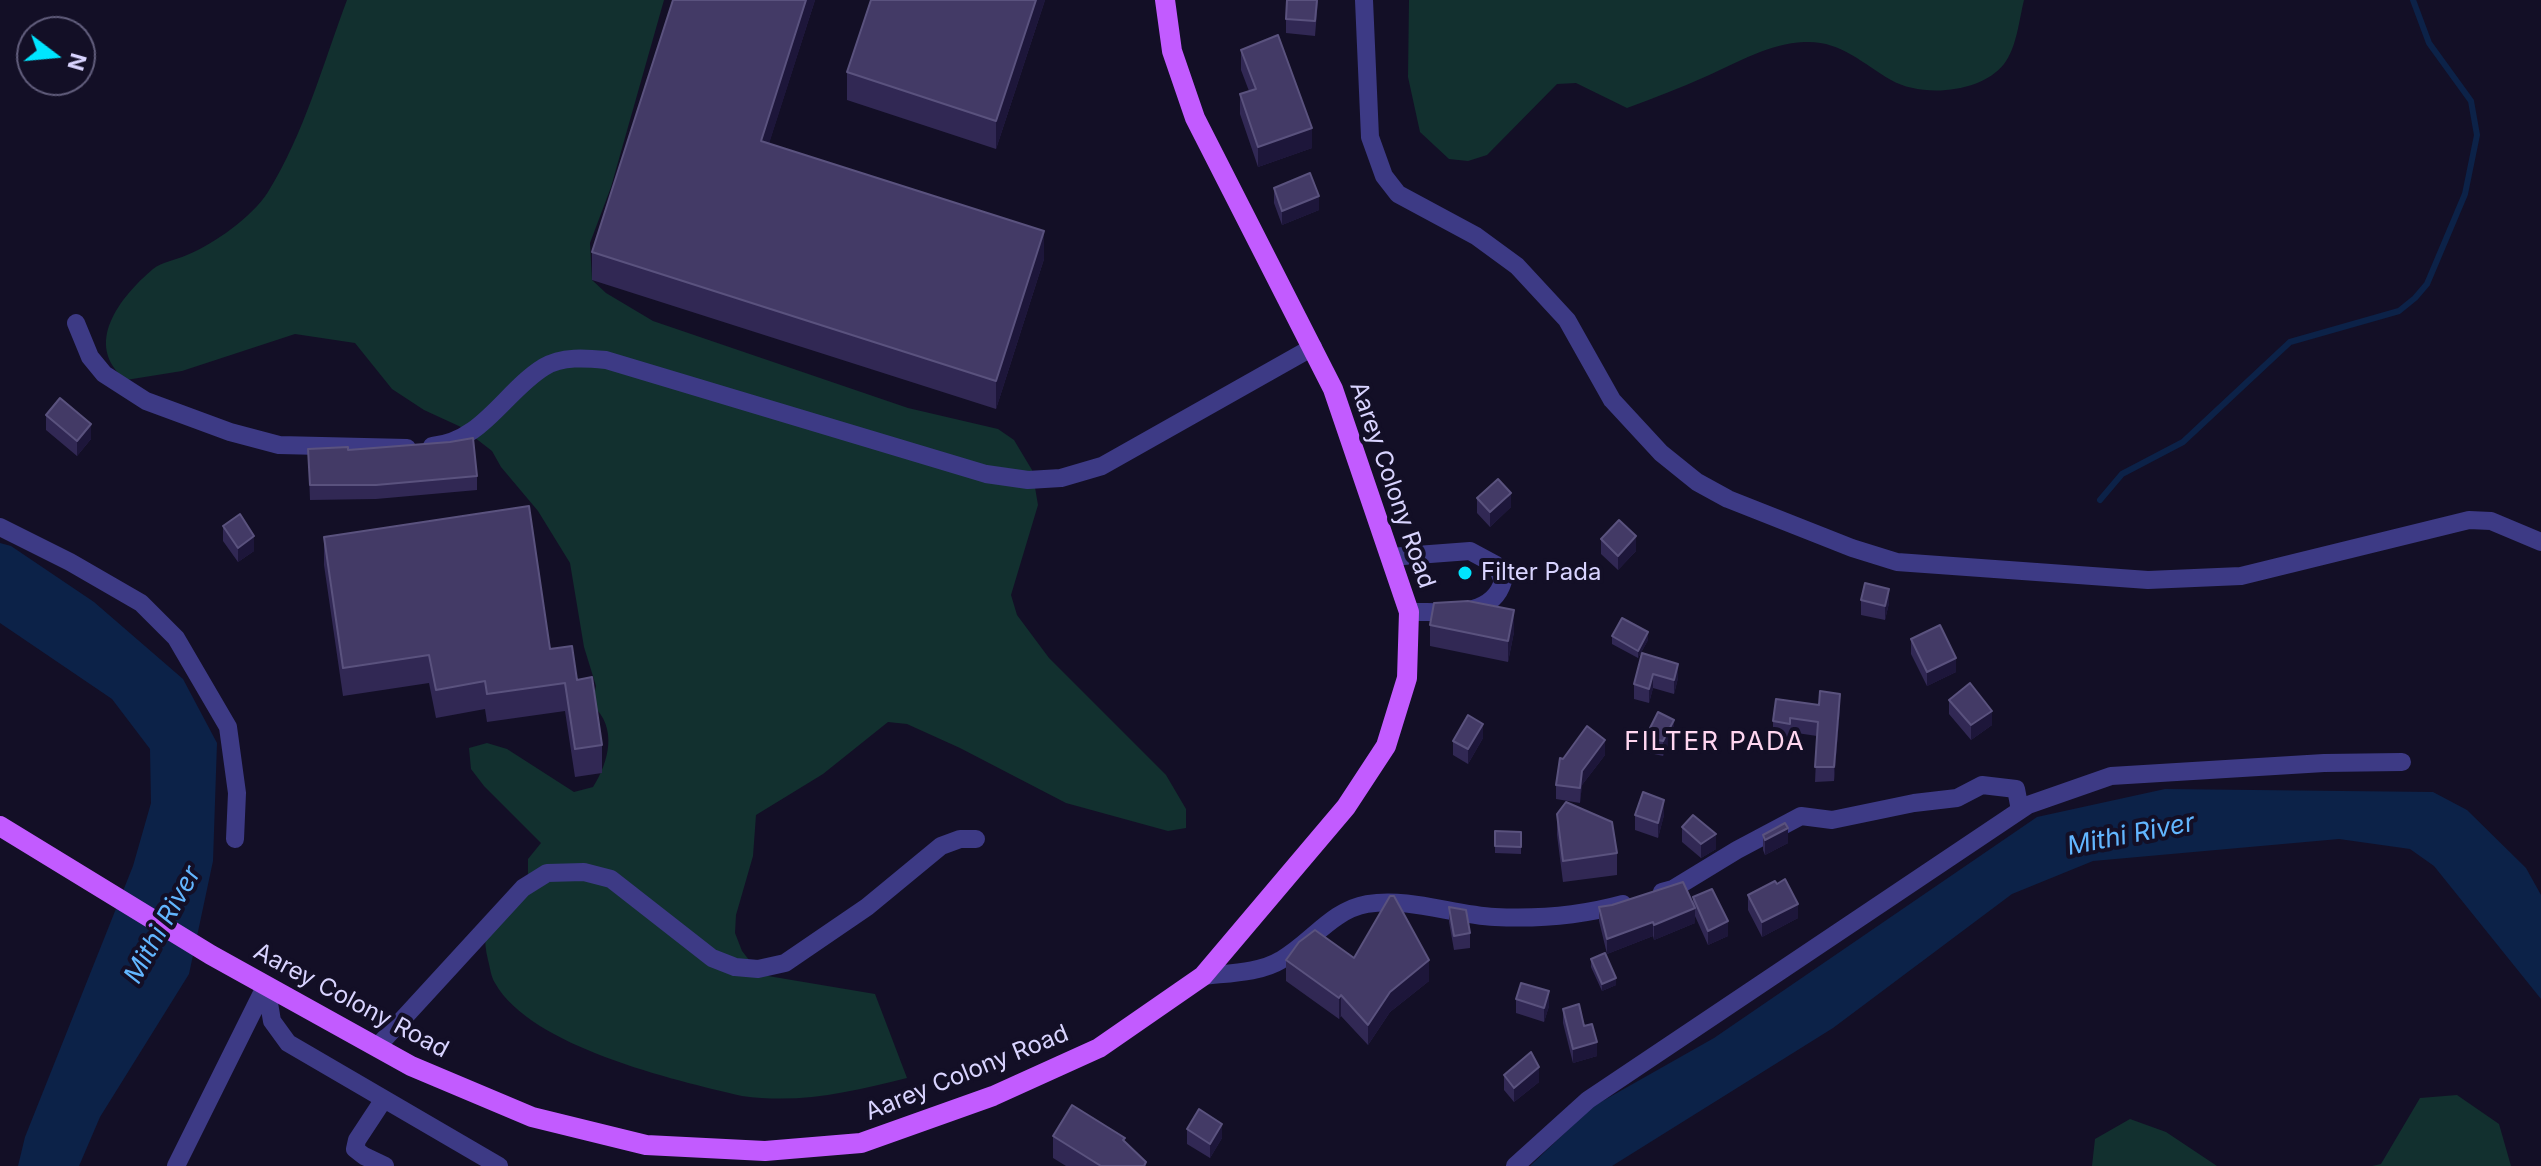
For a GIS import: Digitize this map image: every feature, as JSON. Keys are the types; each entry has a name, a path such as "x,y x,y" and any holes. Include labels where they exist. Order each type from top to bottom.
{"main road":[{"name":"Aarey Colony Road","path":"0,826 211,955 411,1066 532,1117 646,1145 765,1151 861,1143 993,1096 1099,1048 1203,976 1346,807 1386,746 1407,678 1409,612 1333,389 1195,118 1172,51 1165,0"}],"street":[{"path":"1364,0 1370,137 1384,176 1398,194 1476,236 1517,266 1567,320 1612,400 1661,453 1697,482 1728,499 1852,548 1897,562 2148,580 2241,576 2469,520 2491,521 2541,542"},
{"path":"76,323 90,357 104,374 146,401 230,432 279,445 399,448 449,445 469,434 545,366 577,357 606,360 986,474 1028,480 1061,478 1102,466 1313,347"},
{"path":"0,527 70,562 141,603 176,638 228,727 237,793 235,839"},
{"path":"1390,557 1470,551 1496,565 1503,581 1499,596 1485,607 1409,612"},
{"path":"1515,1166 1588,1100 2028,805 2111,776 2324,763 2402,762"},
{"path":"1203,976 1280,962 1344,912 1366,904 1428,906 1494,917 1609,908 1673,889 1801,816 1832,820 1914,803 1957,798 1982,785 2016,789 2020,810"},
{"path":"377,1047 523,888 547,873 584,872 611,879 712,958 735,967 758,969 785,963 867,907 941,846 960,839 976,839"},
{"path":"266,985 272,1021 288,1043 499,1166"},
{"path":"176,1166 266,985"},
{"path":"384,1099 357,1140 355,1149 385,1166"}],"green space":[{"path":"347,0 664,0 611,187 590,243 592,280 606,293 653,321 908,408 998,429 1014,440 1032,470 1038,505 1011,595 1017,615 1049,658 1166,775 1186,809 1186,828 1168,831 1066,803 960,748 907,724 888,722 823,774 756,815 753,856 736,915 735,933 742,951 753,965 768,976 875,994 907,1078 805,1098 742,1096 606,1058 571,1043 513,1006 492,978 486,933 488,922 499,904 528,879 528,859 541,843 471,769 469,748 487,743 507,749 574,792 593,787 607,756 608,745 605,724 592,705 596,686 584,647 570,563 538,511 501,467 492,451 461,427 424,410 392,389 355,343 295,334 182,371 126,380 113,366 107,352 107,337 118,307 129,293 157,267 198,250 232,229 268,192 302,123"},
{"path":"1409,0 2024,0 2015,42 2004,64 1994,74 1966,87 1934,90 1904,86 1840,49 1817,42 1791,43 1754,54 1627,108 1576,83 1557,84 1487,155 1468,161 1449,159 1420,132 1408,77"},
{"path":"2457,1095 2499,1124 2511,1166 2372,1166 2381,1164 2420,1098"},
{"path":"2130,1119 2166,1132 2217,1166 2092,1166 2095,1139"}],"water":[{"name":"Mithi River","path":"0,543 11,546 94,602 183,679 217,743 213,861 189,974 100,1117 79,1166 18,1166 25,1137 133,866 151,803 150,749 112,699 0,623"},
{"name":"Mithi River","path":"2165,789 2433,792 2467,810 2526,868 2541,895 2541,999 2434,866 2410,849 2339,839 2093,861 2012,894 1833,1028 1612,1166 1530,1166 1592,1107 1714,1038 2037,817"}],"building":[{"path":"673,0 806,0 761,141 1044,231 996,381 592,252"},
{"path":"871,0 1036,0 996,121 847,72"},
{"path":"1287,0 1317,0 1315,21 1286,19"},
{"path":"1278,35 1312,128 1258,147 1240,94 1256,89 1241,50"},
{"path":"1310,173 1319,196 1282,211 1274,188"},
{"path":"60,398 91,424 77,441 46,415"},
{"path":"473,438 477,476 376,485 310,485 308,449 348,447 348,450"},
{"path":"1498,479 1511,493 1490,512 1477,498"},
{"path":"529,506 550,649 572,646 577,680 592,677 602,745 575,749 565,683 487,694 485,681 436,690 429,655 343,668 324,537"},
{"path":"240,514 254,536 238,548 223,526"},
{"path":"1619,520 1636,536 1618,556 1601,539"},
{"path":"1865,583 1889,589 1885,606 1861,600"},
{"path":"1468,601 1514,610 1508,641 1430,625 1434,603"},
{"path":"1622,618 1648,632 1638,651 1612,636"},
{"path":"1940,625 1956,658 1927,672 1911,639"},
{"path":"1642,653 1678,664 1674,680 1653,674 1649,689 1634,684"},
{"path":"1970,683 1992,711 1971,725 1949,700"},
{"path":"1820,691 1840,694 1834,767 1815,767 1818,722 1790,718 1790,724 1773,721 1776,699 1819,705"},
{"path":"1658,712 1674,720 1663,741 1645,738"},
{"path":"1468,715 1483,724 1468,749 1453,741"},
{"path":"1587,726 1605,740 1582,771 1580,788 1556,785 1560,758 1563,759"},
{"path":"1643,792 1664,800 1658,823 1635,815"},
{"path":"1566,802 1612,822 1617,853 1563,861 1557,814"},
{"path":"1693,815 1716,834 1701,844 1682,827"},
{"path":"1785,823 1788,828 1765,840 1763,835"},
{"path":"1495,831 1521,832 1521,847 1495,846"},
{"path":"1785,879 1798,904 1762,922 1748,895"},
{"path":"1683,882 1695,908 1654,925 1653,922 1607,939 1599,907"},
{"path":"1712,889 1728,921 1708,931 1693,897"},
{"path":"1390,896 1394,896 1429,960 1390,992 1368,1025 1341,995 1339,998 1286,960 1299,942 1315,930 1354,958"},
{"path":"1449,907 1466,910 1470,933 1454,936"},
{"path":"1605,953 1616,978 1602,984 1591,959"},
{"path":"1521,983 1549,991 1544,1008 1516,999"},
{"path":"1579,1004 1584,1026 1592,1024 1597,1042 1573,1049 1563,1009"},
{"path":"1531,1052 1539,1067 1514,1088 1504,1075"},
{"path":"1072,1105 1125,1138 1123,1140 1146,1162 1144,1166 1101,1166 1053,1136"},
{"path":"1199,1109 1222,1124 1210,1144 1187,1129"}],"waterway":[{"path":"2100,500 2122,474 2183,442 2290,342 2399,311 2427,284 2465,194 2477,135 2471,101 2429,43 2413,0"}],"place":[{"name":"Filter Pada","path":"1465,573"}],"district":[{"name":"FILTER PADA","path":"1715,742"}]}
